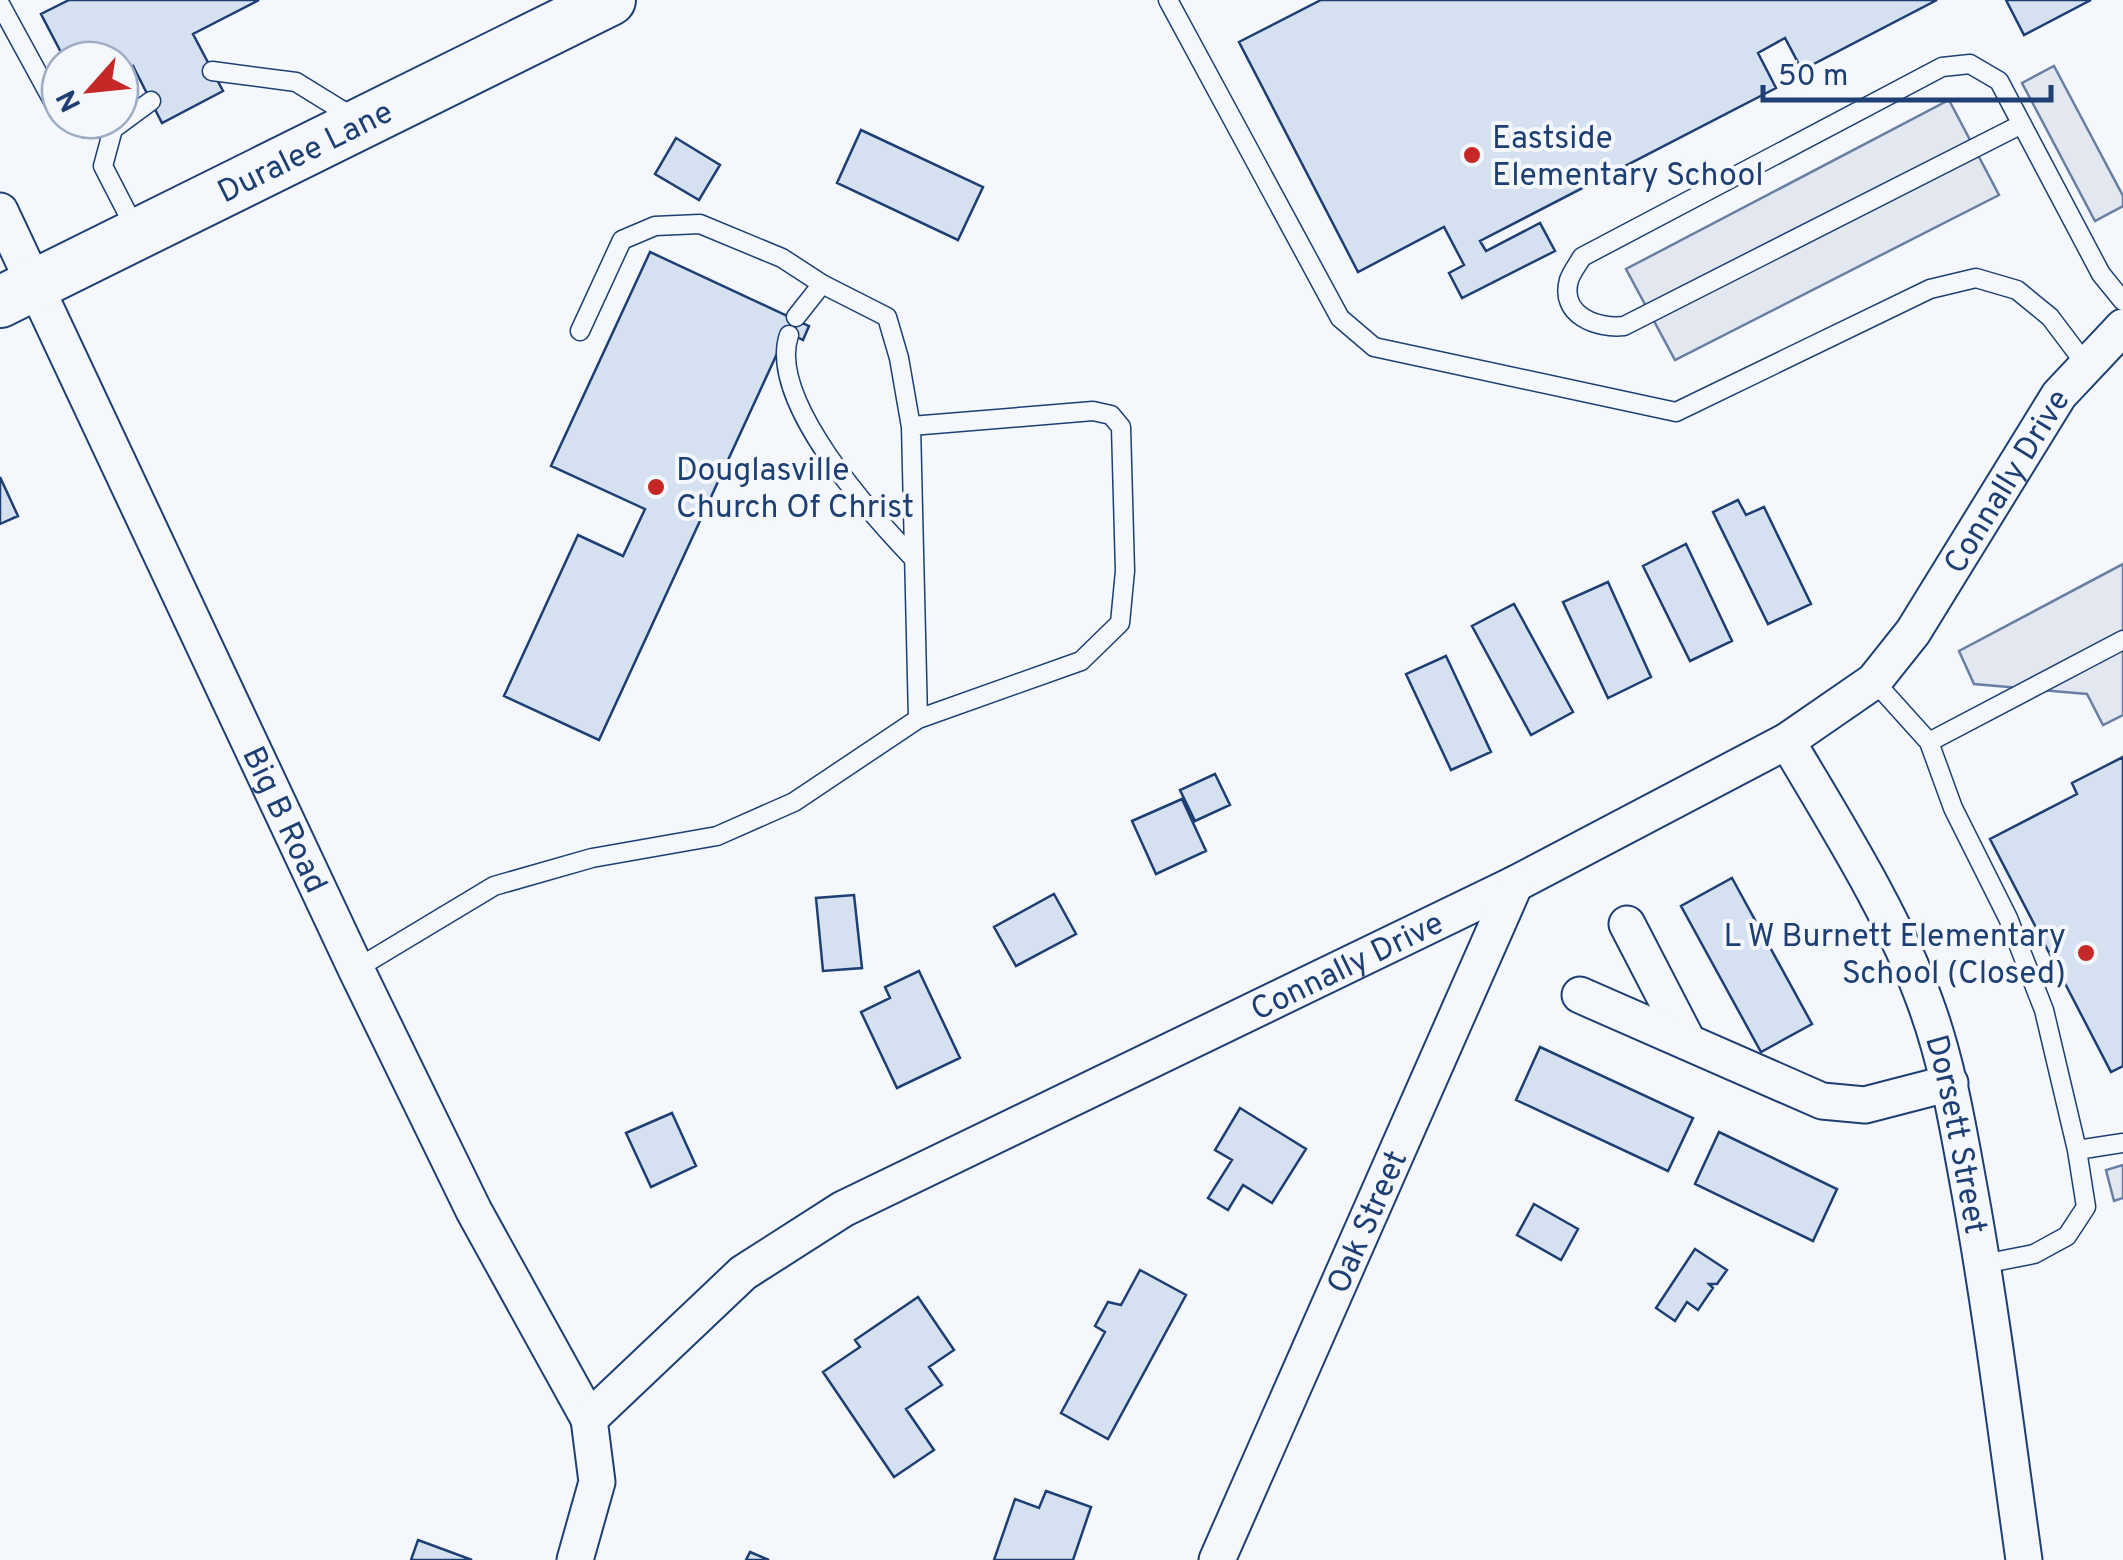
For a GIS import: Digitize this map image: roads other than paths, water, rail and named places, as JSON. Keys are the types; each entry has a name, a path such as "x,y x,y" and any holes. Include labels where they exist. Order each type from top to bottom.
{"street":[{"name":"Duralee Lane","path":"18,293 610,0"},
{"name":"Big B Road","path":"0,211 18,293 474,1212 590,1419"},
{"name":"Connally Drive","path":"590,1419 744,1273 843,1209 1515,884 1787,742 1874,680 1913,632 2058,394 2123,327"},
{"name":"Dorsett Street","path":"1787,742 1840,830 1892,929 1925,1000 1950,1083 1983,1264 2024,1560"},
{"name":"Oak Street","path":"1217,1560 1515,884"},
{"path":"1627,924 1688,1042"},
{"path":"1580,995 1822,1101 1866,1105 1950,1083"},
{"path":"576,1560 597,1482 590,1419"}],"lane":[{"path":"1168,0 1340,318 1374,347 1676,412 1930,289 1976,278 2017,290 2050,317 2087,366"},
{"path":"0,4 40,77"},
{"path":"2022,124 1624,326 1602,328 1583,319 1571,303 1568,282 1582,258 1942,67 1970,64 1999,81 2022,124 2102,274 2123,301"},
{"path":"212,71 296,82 360,122"},
{"path":"140,109 151,101"},
{"path":"110,140 103,166 138,234"},
{"path":"580,331 622,240 655,226 700,224 782,258 822,284 887,316 911,427 918,720"},
{"path":"822,284 793,326 785,346 792,393 824,450 870,514 914,559"},
{"path":"356,969 494,886 592,858 716,836 794,802 918,720 1081,661 1120,623 1125,570 1121,427 1111,415 1093,411 911,427"},
{"path":"1929,742 2123,640"},
{"path":"1874,680 1929,742 1954,808 2008,918 2044,1010 2077,1150 2086,1208 2067,1236 2034,1254 1983,1264"},
{"path":"2077,1150 2123,1143"}],"place":[{"name":"Eastside Elementary School","path":"1472,155"},
{"name":"Douglasville Church Of Christ","path":"656,487"},
{"name":"L W Burnett Elementary School (Closed)","path":"2086,953"}]}
